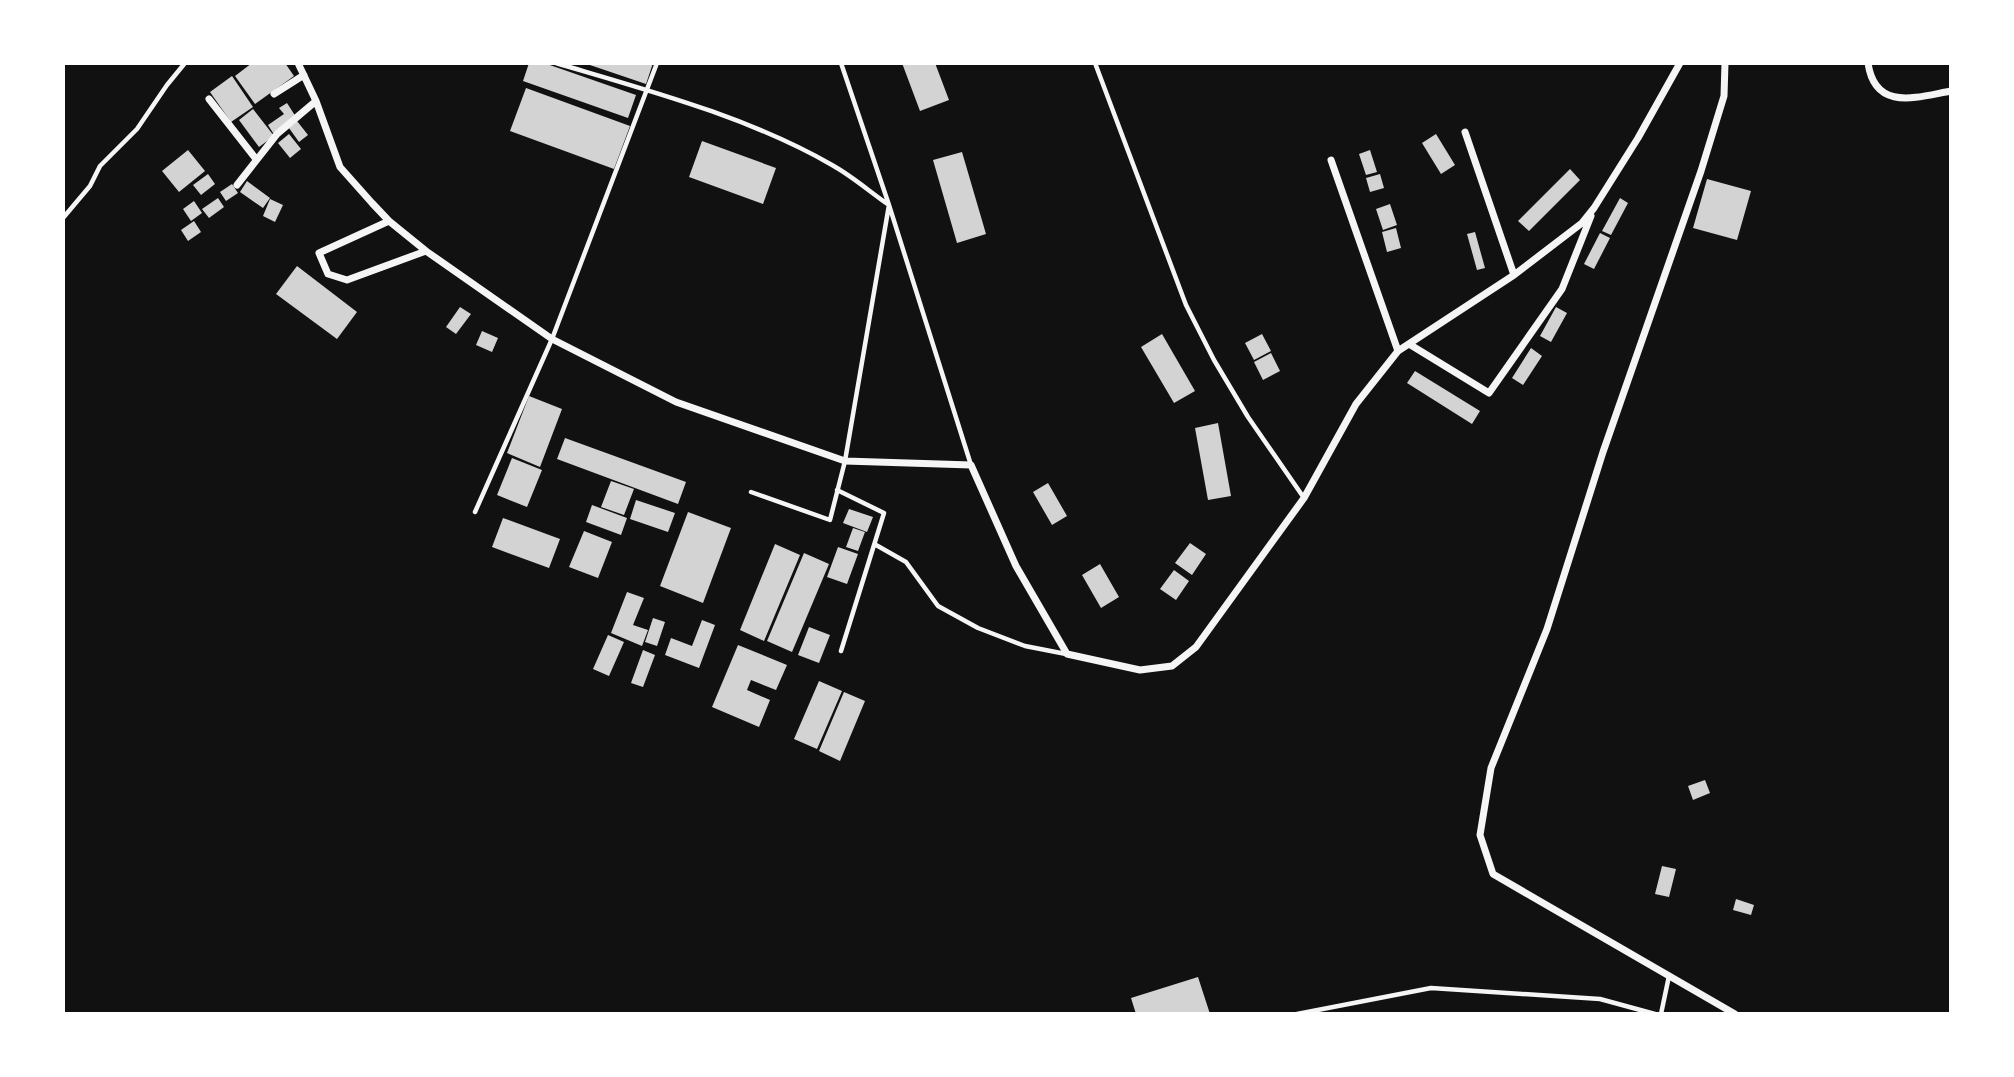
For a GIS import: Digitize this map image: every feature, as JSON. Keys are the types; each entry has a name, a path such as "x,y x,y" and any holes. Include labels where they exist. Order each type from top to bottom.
{"street":[{"path":"298,63 316,101 340,167 389,221 426,251 552,339 676,402 845,461 971,465 1016,566 1067,654 1140,670 1172,666 1196,647 1304,498 1356,404 1398,351 1514,275 1581,223 1594,208 1638,138 1680,63"},
{"path":"1725,63 1724,96 1701,171 1603,452 1547,629 1491,768 1480,835 1493,874 1735,1014"},
{"path":"1868,63 1870,76 1878,88 1889,96 1902,100 1951,91"},
{"path":"274,94 304,75"},
{"path":"209,99 256,159"},
{"path":"237,185 277,134 316,101"},
{"path":"1465,132 1514,275"},
{"path":"1331,160 1398,351"},
{"path":"1409,344 1489,393 1562,289 1594,208"},
{"path":"389,221 319,253 328,274 347,281 426,251"}],"lane":[{"path":"63,218 90,186 100,166 136,129 185,63"},
{"path":"556,63 646,90 769,135 832,165 889,205"},
{"path":"475,512 552,339 657,63"},
{"path":"841,63 971,465"},
{"path":"1095,63 1186,304 1214,360 1248,417 1304,498"},
{"path":"751,492 830,520 845,461 889,205"},
{"path":"837,490 884,513 841,651"},
{"path":"876,545 906,562 938,606 978,628 1013,642 1067,654"},
{"path":"1297,1014 1431,988 1600,999 1658,1014 1669,976"}],"building":[{"path":"252,63 285,63 294,76 255,104 235,76"},
{"path":"529,63 544,63 636,95 628,118 523,81"},
{"path":"584,63 634,65 653,63 646,84"},
{"path":"902,63 935,63 949,100 920,111"},
{"path":"232,76 253,107 231,122 210,92"},
{"path":"526,88 630,126 614,169 510,131"},
{"path":"287,103 296,117 273,133 268,125 284,114 279,108"},
{"path":"253,109 274,136 259,147 239,120"},
{"path":"297,121 308,135 299,142 289,128"},
{"path":"289,134 301,149 290,158 278,143"},
{"path":"1436,134 1455,165 1441,174 1422,143"},
{"path":"702,141 776,168 763,204 689,177"},
{"path":"188,150 205,171 179,192 162,171"},
{"path":"1370,150 1377,172 1366,175 1359,154"},
{"path":"962,152 986,234 957,243 933,160"},
{"path":"1570,169 1580,180 1529,231 1518,221"},
{"path":"208,174 215,184 201,195 193,185"},
{"path":"1380,174 1384,188 1370,192 1366,178"},
{"path":"1707,179 1751,191 1737,240 1693,228"},
{"path":"247,181 270,198 263,208 240,192"},
{"path":"232,184 238,193 226,201 220,192"},
{"path":"218,198 224,207 209,218 202,209"},
{"path":"1620,198 1628,203 1611,235 1602,231"},
{"path":"270,199 283,205 275,222 263,216"},
{"path":"194,201 202,213 191,221 183,209"},
{"path":"1390,204 1397,225 1383,230 1376,209"},
{"path":"194,221 201,232 188,241 181,230"},
{"path":"1396,228 1401,248 1387,252 1382,232"},
{"path":"1475,232 1485,268 1477,270 1467,234"},
{"path":"1600,233 1610,238 1594,269 1584,264"},
{"path":"297,266 357,312 337,339 276,294"},
{"path":"460,307 471,314 456,334 446,327"},
{"path":"1556,307 1567,313 1551,342 1540,336"},
{"path":"482,331 498,338 492,352 476,345"},
{"path":"1162,334 1195,391 1174,403 1141,347"},
{"path":"1262,334 1271,351 1254,360 1245,343"},
{"path":"1531,348 1542,356 1523,385 1512,378"},
{"path":"1271,353 1280,371 1263,380 1254,362"},
{"path":"1415,371 1480,411 1472,424 1407,383"},
{"path":"529,396 562,409 540,467 507,453"},
{"path":"1218,423 1231,496 1208,500 1195,428"},
{"path":"565,438 686,482 678,504 557,459"},
{"path":"512,458 542,470 527,507 497,495"},
{"path":"611,481 634,489 624,515 601,507"},
{"path":"1048,483 1067,516 1052,525 1033,492"},
{"path":"636,500 675,513 668,532 630,519"},
{"path":"592,505 627,518 621,535 586,522"},
{"path":"849,509 873,517 867,532 843,523"},
{"path":"688,512 731,528 703,603 660,586"},
{"path":"503,518 560,539 549,568 492,547"},
{"path":"853,528 865,532 858,551 846,547"},
{"path":"584,531 612,542 598,578 569,567"},
{"path":"1190,543 1206,554 1192,575 1175,563"},
{"path":"775,544 800,555 764,641 740,630"},
{"path":"838,547 858,554 847,584 827,577"},
{"path":"804,553 829,564 792,652 767,641"},
{"path":"1100,564 1119,597 1101,608 1082,575"},
{"path":"1174,570 1189,581 1176,600 1160,589"},
{"path":"627,592 644,598 633,625 648,630 642,646 611,633"},
{"path":"653,618 665,622 657,646 645,642"},
{"path":"702,620 715,625 699,668 665,655 671,638 692,646"},
{"path":"809,627 830,635 819,663 798,655"},
{"path":"608,635 624,642 609,676 593,669"},
{"path":"738,645 787,665 776,690 751,680 747,690 770,700 759,727 712,707"},
{"path":"643,650 655,655 643,687 631,683"},
{"path":"819,681 842,691 817,749 794,739"},
{"path":"844,692 865,701 840,761 819,751"},
{"path":"1705,780 1710,793 1693,800 1688,786"},
{"path":"1662,866 1676,869 1669,897 1655,894"},
{"path":"1736,899 1754,905 1751,915 1733,910"},
{"path":"1198,977 1210,1014 1136,1014 1131,998"}]}
